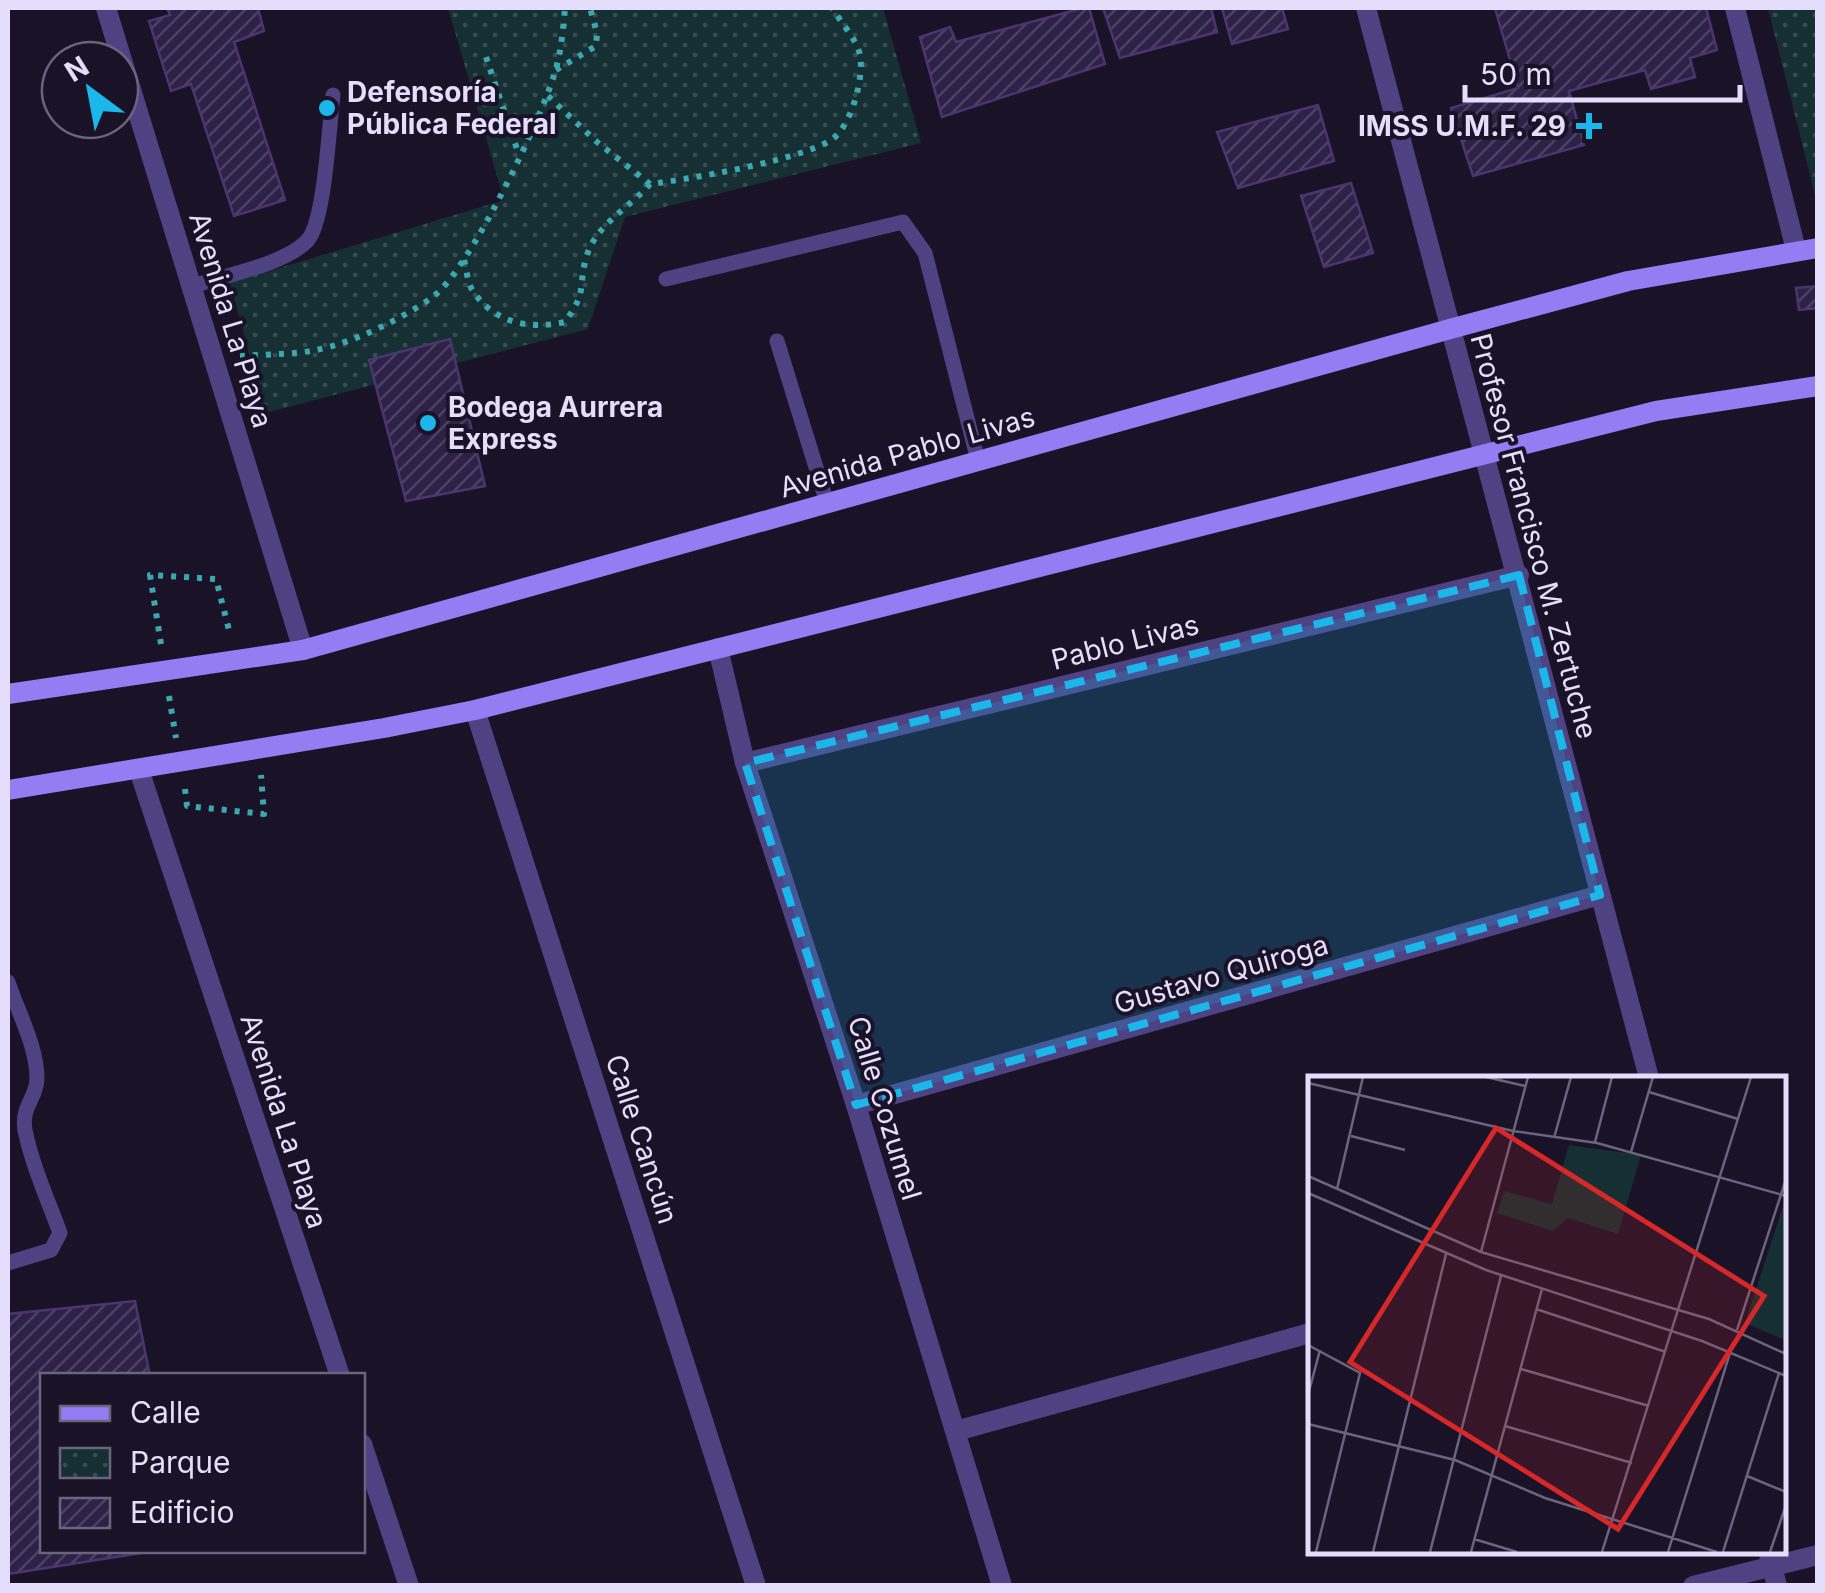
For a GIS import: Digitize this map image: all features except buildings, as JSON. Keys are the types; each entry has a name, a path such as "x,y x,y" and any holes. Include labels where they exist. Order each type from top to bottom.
{"main road":[{"name":"Avenida Pablo Livas","path":"8,694 303,650 1450,328 1628,281 1818,248"},
{"path":"8,790 475,710 1656,411 1818,386"}],"street":[{"name":"Avenida La Playa","path":"106,8 303,650"},
{"name":"Profesor Francisco M. Zertuche","path":"1366,8 1649,1076"},
{"path":"1735,8 1796,250"},
{"name":"Pablo Livas","path":"744,763 1519,575"},
{"name":"Calle Cozumel","path":"718,648 744,763 856,1106 1002,1586"},
{"name":"Calle Cancún","path":"475,710 756,1586"},
{"name":"Avenida La Playa","path":"139,770 339,1373"},
{"name":"Gustavo Quiroga","path":"856,1106 1600,895"},
{"path":"956,1431 1308,1334"},
{"path":"365,1453 409,1586"},
{"path":"1693,1586 1818,1555"}],"lane":[{"path":"190,287 278,258 307,241 318,219 333,96"},
{"path":"666,279 903,222 926,253 978,461"},
{"path":"777,341 827,503"},
{"path":"8,982 38,1076 26,1106 25,1129 60,1233 50,1250 8,1263"}],"path":[{"path":"214,358 317,350 367,333 436,294 464,258 520,157 548,96 556,70 564,8"},
{"path":"556,70 596,46 597,33 590,8"},
{"path":"464,258 470,288 491,311 540,328 566,322 583,294 587,254 610,220 650,184 705,178 807,150 836,137 859,94 860,54 832,8"},
{"path":"486,57 520,157"},
{"path":"548,96 596,142 650,184"},
{"path":"150,576 216,579 236,660"},
{"path":"187,806 264,814 259,750"}],"highlighted area":[{"path":"1519,575 1600,895 856,1105 745,763"}],"green space":[{"path":"448,8 883,8 921,143 625,217 588,329 265,413 230,283 504,200"},
{"path":"1768,8 1817,8 1817,195 1815,195"}],"place":[{"name":"Defensoría Pública Federal","path":"327,108"},
{"name":"IMSS U.M.F. 29","path":"1589,126"},
{"name":"Bodega Aurrera Express","path":"428,423"}]}
